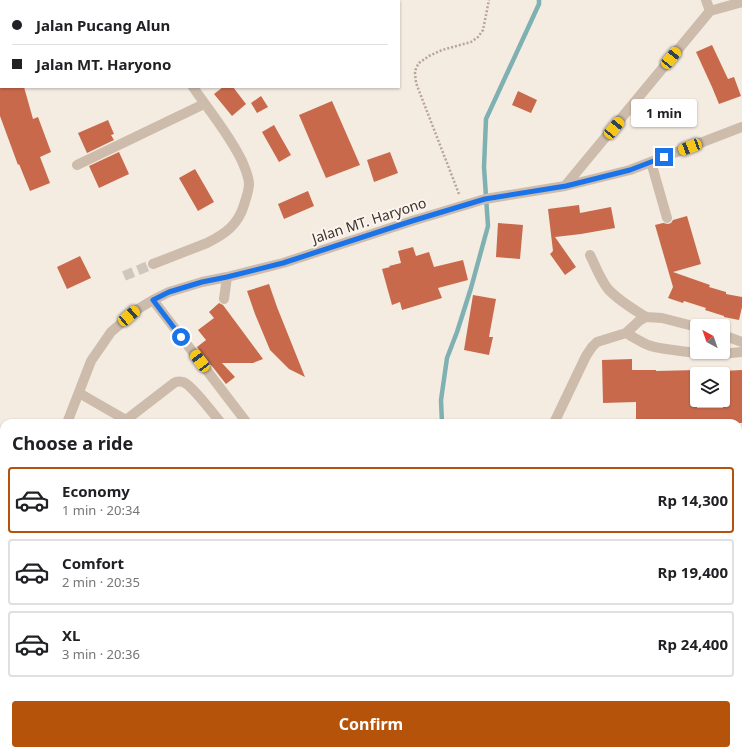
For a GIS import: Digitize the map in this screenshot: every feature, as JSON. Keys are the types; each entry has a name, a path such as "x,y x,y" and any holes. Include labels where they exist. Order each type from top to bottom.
{"street":[{"path":"706,0 710,11"},
{"path":"566,186 710,11 742,2"},
{"path":"153,264 207,243 230,230 239,217 248,192 248,176 234,146 194,88"},
{"path":"77,165 204,104"},
{"name":"Jalan MT. Haryono","path":"69,419 91,361 112,332 138,309 169,292 202,282 283,263 485,199 566,186 630,170 742,127"},
{"path":"651,162 667,218"},
{"path":"590,255 600,276 608,288 627,304 646,317 662,318 690,325"},
{"path":"224,299 227,277"},
{"path":"153,300 244,419"},
{"path":"556,419 586,356 592,347 599,340 626,333 639,321 646,317"},
{"path":"626,333 647,345 664,349 710,355 742,352"},
{"path":"730,338 742,342"},
{"path":"128,419 177,382 187,384 218,419"},
{"path":"79,393 122,419"}],"path":[{"path":"464,205 416,83 415,73 416,68 420,63 429,56 442,50 471,42 478,37 483,30 489,0"}],"building":[{"path":"712,45 728,79 734,77 741,96 719,104 696,52"},
{"path":"0,88 24,88 33,119 38,117 51,152 40,157 50,183 30,191 19,164 18,165 0,116"},
{"path":"222,88 234,88 246,104 232,116 214,94"},
{"path":"518,91 537,100 531,113 512,105"},
{"path":"261,96 268,107 257,113 251,103"},
{"path":"332,101 360,165 326,178 299,115"},
{"path":"108,120 114,134 111,135 114,140 87,153 78,133"},
{"path":"274,125 291,155 279,162 262,132"},
{"path":"119,152 129,174 99,188 89,166"},
{"path":"390,152 398,173 374,182 367,160"},
{"path":"195,169 214,202 198,211 179,178"},
{"path":"308,191 314,206 284,219 278,204"},
{"path":"579,205 580,213 611,207 615,228 555,237 576,267 565,275 550,254 553,251 548,209"},
{"path":"687,216 701,264 673,272 710,285 709,287 726,292 726,294 742,297 742,307 739,320 724,317 705,310 706,308 684,301 683,303 668,298 673,287 655,225 663,223 668,224 673,220"},
{"path":"498,223 523,225 520,259 496,257"},
{"path":"413,247 416,256 429,252 434,267 463,260 468,280 438,288 442,298 402,310 400,302 392,305 382,269 401,263 398,251"},
{"path":"80,256 91,278 67,289 57,267"},
{"path":"269,284 305,377 289,369 270,350 255,314 247,291"},
{"path":"473,295 496,299 489,337 493,337 489,355 464,350"},
{"path":"219,303 223,305 263,359 253,363 222,363 235,377 226,384 197,347 206,340 198,330 214,318 209,312"},
{"path":"632,359 632,370 690,370 690,407 697,408 730,407 730,371 742,370 742,419 636,419 636,402 603,403 602,360"}],"waterway":[{"path":"442,419 441,400 447,358 471,288 488,226 484,167 486,119 539,4 539,0"}],"tunnel":[{"path":"124,276 153,264"}],"route":[{"path":"181,337 153,300 169,292 202,282 283,263 485,199 566,186 630,170 664,157"}]}
